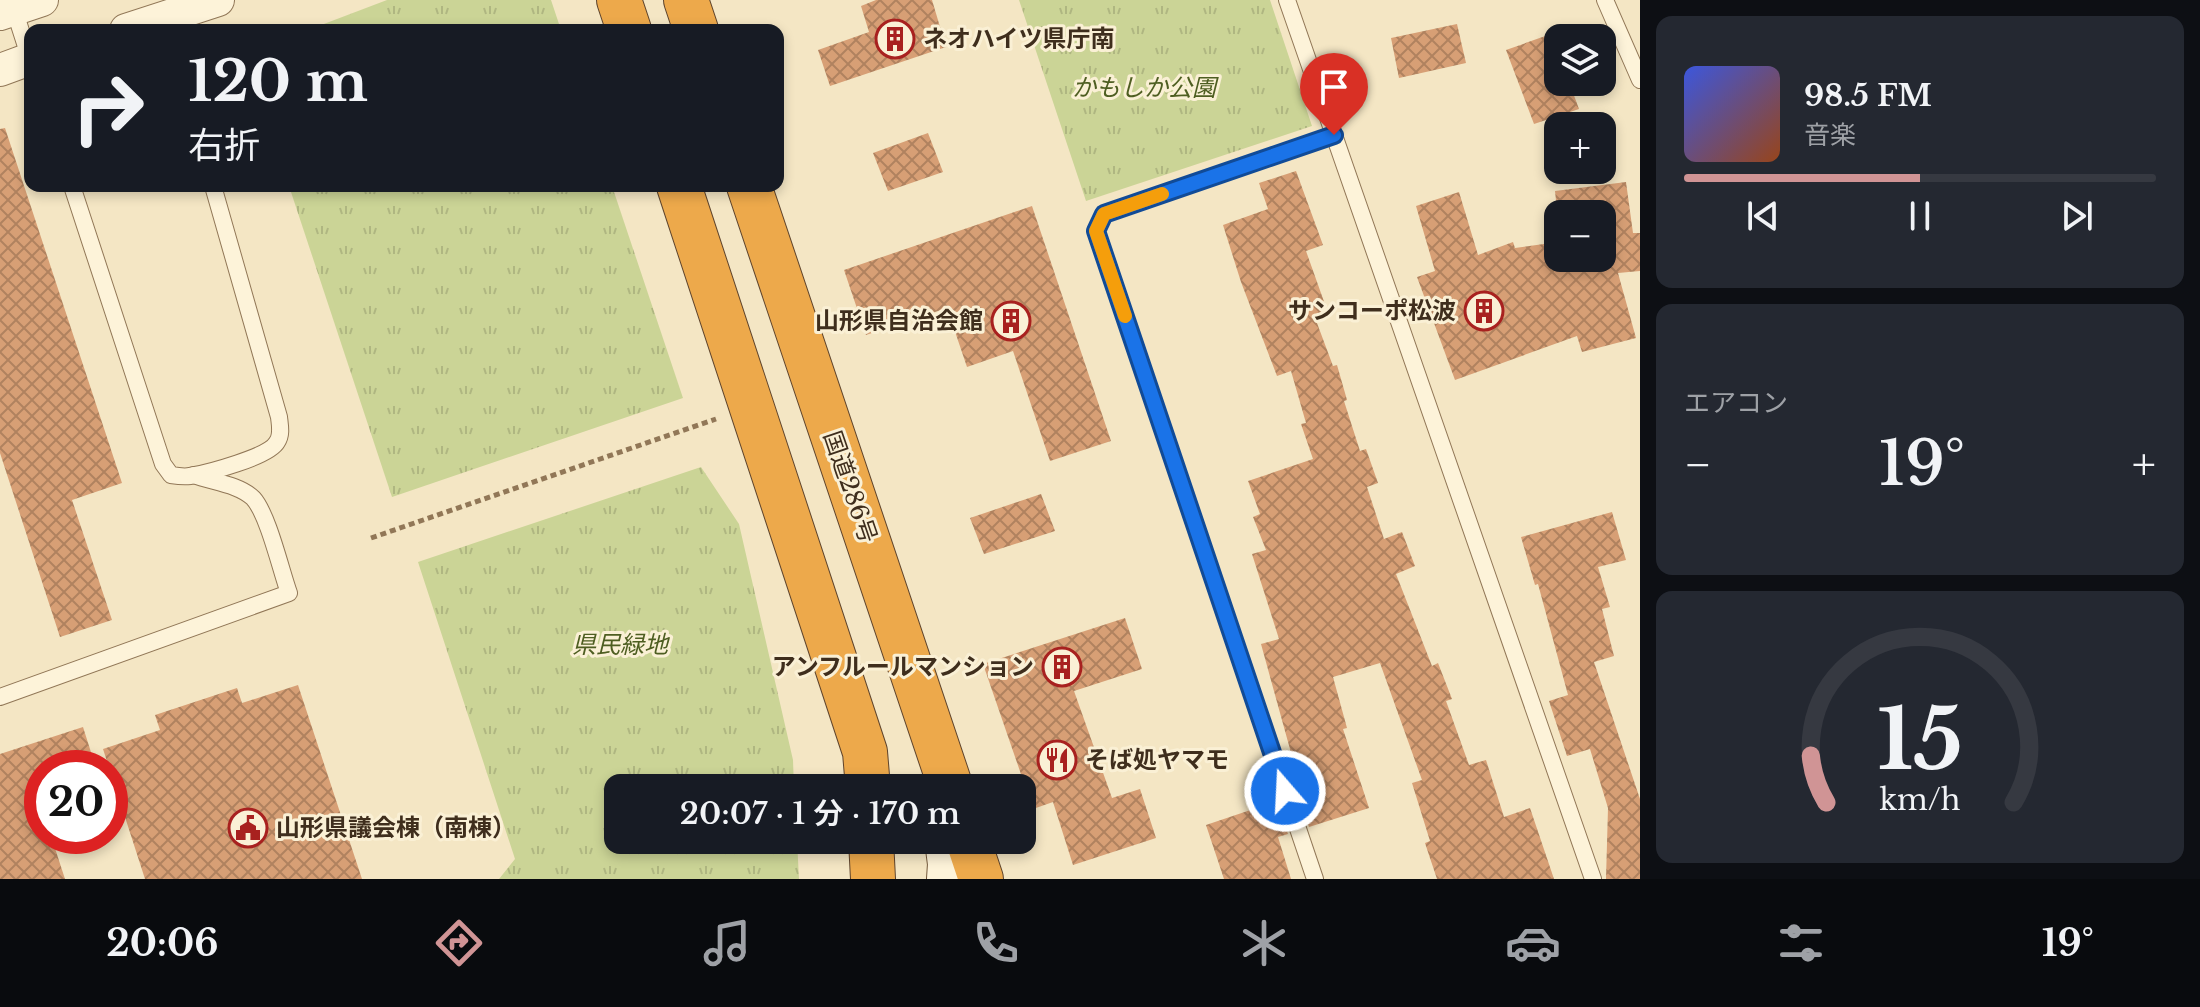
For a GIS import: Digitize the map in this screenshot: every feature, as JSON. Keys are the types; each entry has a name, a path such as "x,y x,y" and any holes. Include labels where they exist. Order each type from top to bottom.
{"highway":[{"path":"619,0 627,24"},
{"path":"686,0 694,24"},
{"path":"681,192 865,752 867,774"},
{"name":"国道286号","path":"751,192 946,774"},
{"path":"872,854 873,879"},
{"path":"973,854 981,879"}],"main road":[{"path":"932,731 938,774"},
{"path":"948,854 949,879"}],"street":[{"path":"143,24 218,0"},
{"path":"0,70 24,61"}],"lane":[{"path":"1287,0 1593,879"},
{"path":"1605,0 1640,80"},
{"path":"19,8 24,31"},
{"path":"1315,879 1096,231 1104,214 1334,135"},
{"path":"74,192 163,464 171,475 187,477 271,449 281,430 215,192"},
{"path":"0,697 289,593 262,513 252,498 239,490 194,475"}],"path":[{"path":"371,538 751,407"}],"green space":[{"path":"387,0 551,0 559,24 324,24"},
{"name":"かもしか公園","path":"1019,0 1270,0 1312,126 1086,201"},
{"path":"291,192 614,192 683,398 392,497"},
{"name":"県民緑地","path":"701,467 739,524 793,760 794,774 604,774 604,854 798,854 799,879 499,879 515,859 418,562"}],"building":[{"name":"ネオハイツ県庁南","path":"876,0 932,0 946,47 830,86 818,50 869,32 861,6"},
{"path":"1457,24 1466,63 1399,78 1391,38"},
{"path":"1544,36 1544,96 1574,96 1579,109 1544,112 1544,121 1534,124 1506,50"},
{"path":"5,128 122,483 72,500 112,620 60,637 0,453 0,129"},
{"path":"928,133 943,172 888,191 873,153"},
{"path":"1296,171 1323,245 1306,251 1327,310 1314,315 1333,366 1337,365 1347,400 1344,401 1360,451 1366,449 1378,483 1367,487 1384,539 1402,532 1415,566 1396,574 1432,666 1438,663 1452,699 1446,701 1469,765 1486,760 1504,817 1530,808 1554,879 1437,879 1425,843 1430,841 1412,783 1422,780 1380,663 1333,677 1347,728 1343,729 1369,808 1309,827 1298,795 1301,794 1290,761 1293,760 1261,644 1279,639 1252,554 1266,550 1253,517 1260,514 1248,481 1313,459 1301,424 1306,423 1291,371 1277,376 1223,225 1268,209 1259,183"},
{"path":"1626,182 1633,233 1640,233 1640,271 1618,273 1636,338 1582,352 1577,336 1455,380 1417,277 1435,271 1416,206 1459,192 1478,255 1513,242 1515,248 1544,244 1544,272 1616,272 1616,200 1556,200 1555,191"},
{"name":"山形県自治会館","path":"1032,206 1111,441 1050,461 1013,351 967,367 947,308 866,335 844,270"},
{"path":"1041,494 1055,531 984,554 970,518"},
{"path":"1612,512 1626,560 1598,567 1610,607 1602,609 1614,656 1594,662 1640,799 1640,879 1606,879 1608,808 1590,749 1567,756 1549,701 1568,695 1538,584 1535,585 1521,537"},
{"path":"1125,618 1142,669 1074,691 1112,798 1140,789 1156,838 1073,865 1053,802 1036,808 1036,774 1021,774 983,664"},
{"path":"298,685 362,879 145,879 128,826 128,750 103,749 160,730 155,715 237,688 242,703"},
{"path":"83,727 90,750 24,750 24,854 57,854 65,879 0,879 0,754"},
{"path":"1277,801 1288,834 1278,837 1291,879 1224,879 1206,825"}],"slow traffic":[{"path":"1125,316 1096,231 1104,214 1162,194"}],"place":[{"name":"ネオハイツ県庁南","path":"895,39"},
{"name":"サンコーポ松波","path":"1484,311"},
{"name":"山形県自治会館","path":"1011,321"},
{"name":"アンフルールマンション","path":"1062,667"},
{"name":"そば処ヤマモ","path":"1057,760"},
{"name":"山形県議会棟（南棟）","path":"248,828"}],"route":[{"path":"1285,791 1096,231 1104,214 1334,135"}]}
